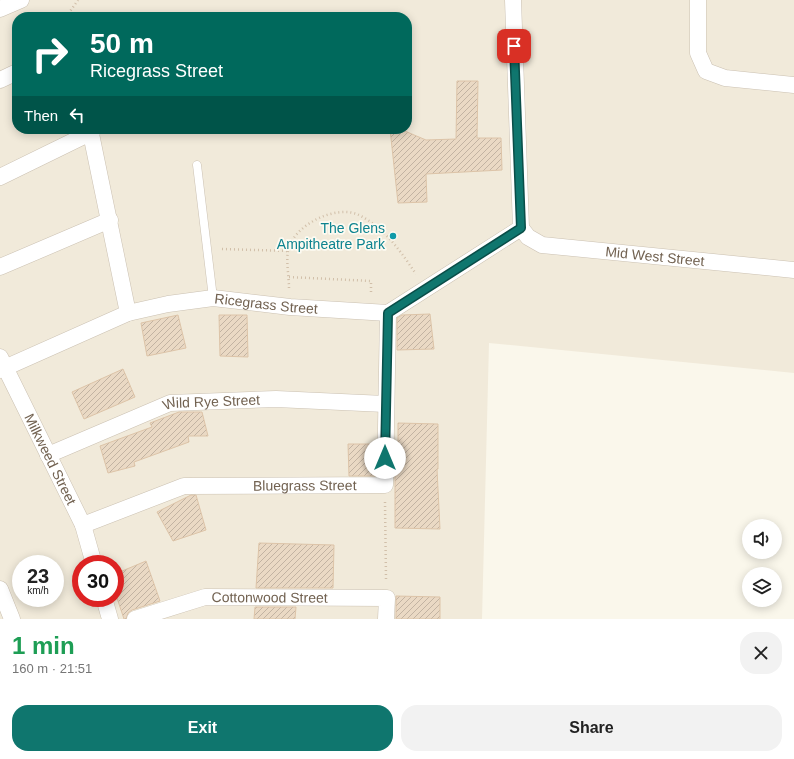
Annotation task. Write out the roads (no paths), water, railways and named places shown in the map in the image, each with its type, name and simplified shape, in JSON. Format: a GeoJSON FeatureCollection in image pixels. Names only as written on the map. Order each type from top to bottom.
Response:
{"type":"FeatureCollection","features":[{"type":"Feature","properties":{"kind":"street"},"geometry":{"type":"LineString","coordinates":[[0,9],[21,0]]}},
{"type":"Feature","properties":{"kind":"street"},"geometry":{"type":"LineString","coordinates":[[385,404],[388,313],[521,228],[513,0]]}},
{"type":"Feature","properties":{"kind":"street"},"geometry":{"type":"LineString","coordinates":[[698,0],[698,53],[706,71],[725,78],[794,85]]}},
{"type":"Feature","properties":{"kind":"street"},"geometry":{"type":"LineString","coordinates":[[0,80],[12,74]]}},
{"type":"Feature","properties":{"kind":"street"},"geometry":{"type":"LineString","coordinates":[[0,177],[83,134]]}},
{"type":"Feature","properties":{"kind":"street"},"geometry":{"type":"LineString","coordinates":[[92,134],[128,313]]}},
{"type":"Feature","properties":{"kind":"street"},"geometry":{"type":"LineString","coordinates":[[0,267],[110,220]]}},
{"type":"Feature","properties":{"kind":"street","name":"Mid West Street"},"geometry":{"type":"LineString","coordinates":[[521,228],[528,237],[542,245],[794,270]]}},
{"type":"Feature","properties":{"kind":"street","name":"Ricegrass Street"},"geometry":{"type":"LineString","coordinates":[[2,365],[128,313],[168,304],[213,298],[290,307],[388,313]]}},
{"type":"Feature","properties":{"kind":"street","name":"Milkweed Street"},"geometry":{"type":"LineString","coordinates":[[2,365],[82,525],[91,555]]}},
{"type":"Feature","properties":{"kind":"street","name":"Wild Rye Street"},"geometry":{"type":"LineString","coordinates":[[48,455],[170,403],[276,398],[385,404]]}},
{"type":"Feature","properties":{"kind":"street","name":"Bluegrass Street"},"geometry":{"type":"LineString","coordinates":[[82,525],[184,486],[385,485],[385,404]]}},
{"type":"Feature","properties":{"kind":"street"},"geometry":{"type":"LineString","coordinates":[[0,589],[12,619]]}},
{"type":"Feature","properties":{"kind":"street","name":"Cottonwood Street"},"geometry":{"type":"LineString","coordinates":[[135,619],[205,597],[386,598],[386,619]]}},
{"type":"Feature","properties":{"kind":"street"},"geometry":{"type":"LineString","coordinates":[[107,607],[110,619]]}},
{"type":"Feature","properties":{"kind":"lane"},"geometry":{"type":"LineString","coordinates":[[197,165],[213,298]]}},
{"type":"Feature","properties":{"kind":"place","name":"The Glens Ampitheatre Park"},"geometry":{"type":"Point","coordinates":[393,236]}}]}
